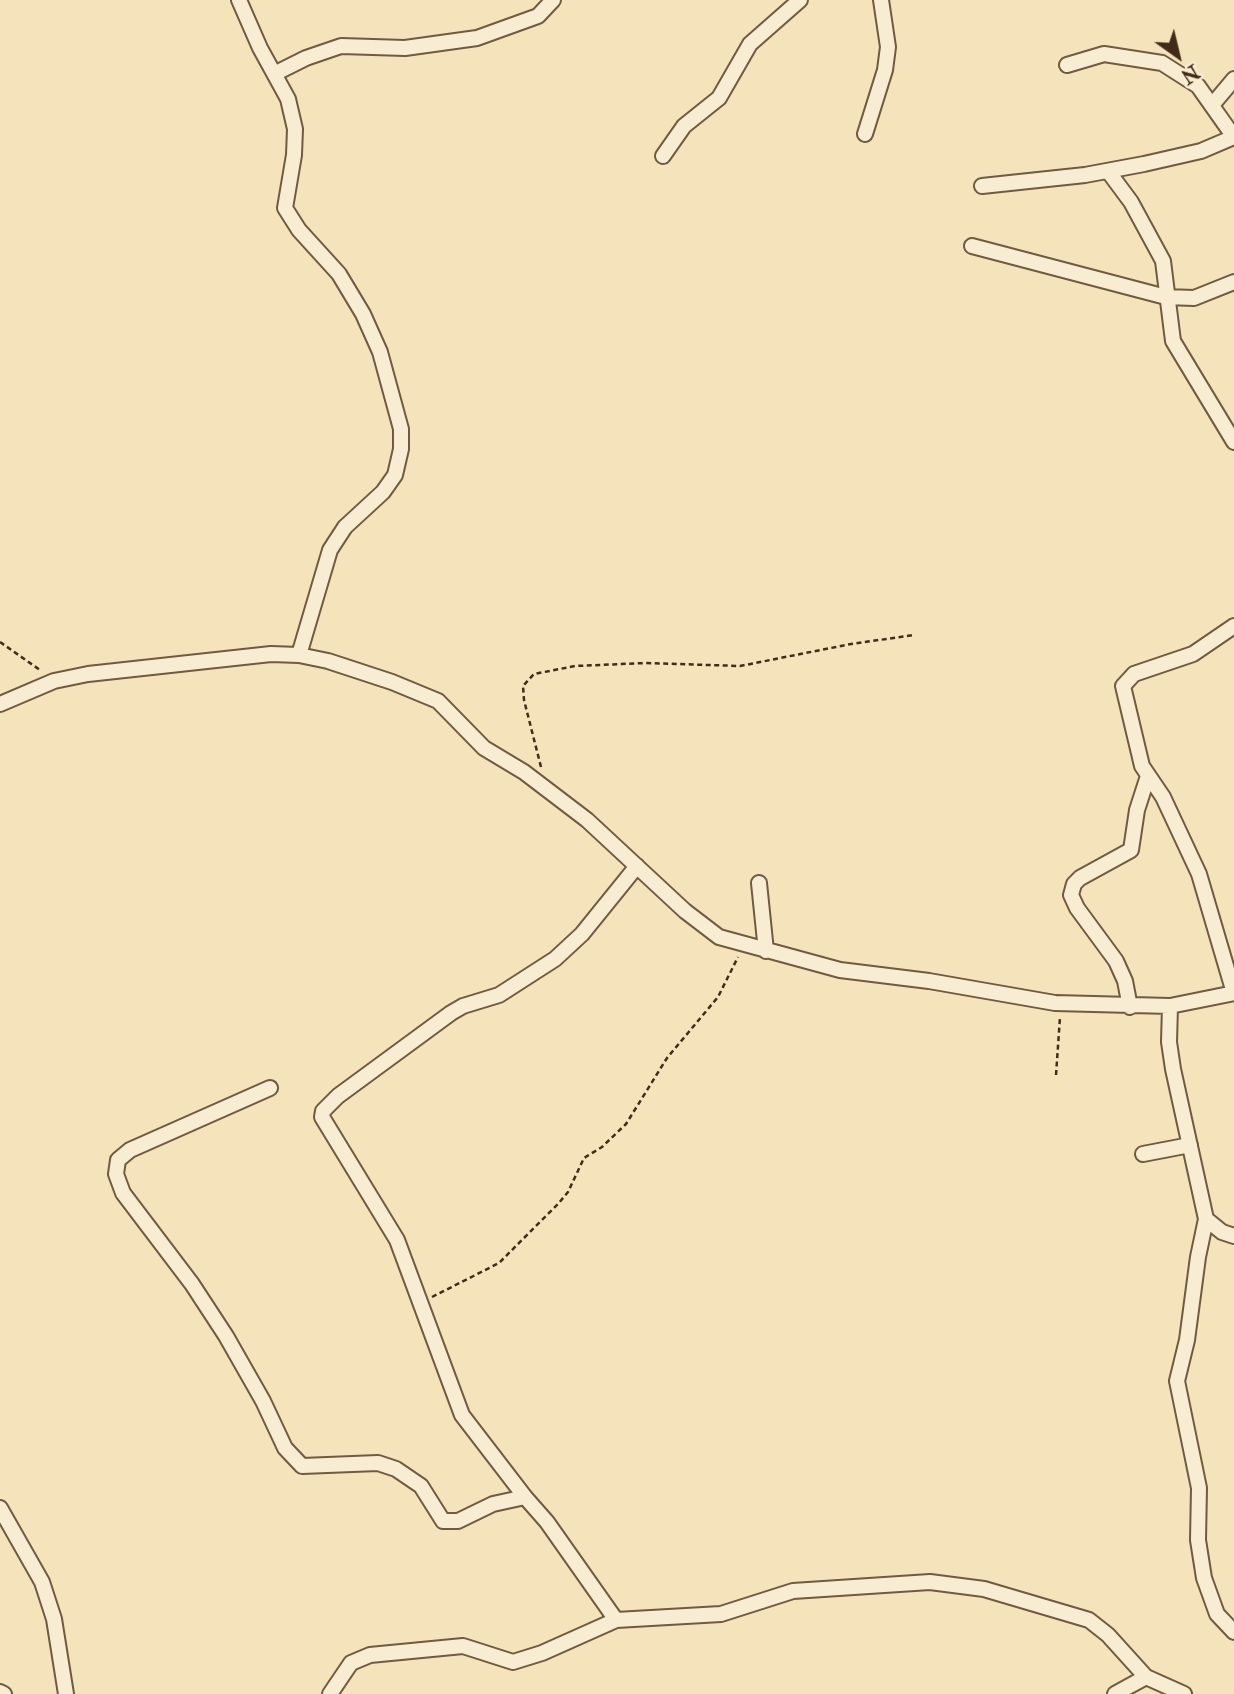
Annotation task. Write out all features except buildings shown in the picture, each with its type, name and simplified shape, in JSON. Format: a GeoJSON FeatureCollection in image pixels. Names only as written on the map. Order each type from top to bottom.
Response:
{"type":"FeatureCollection","features":[{"type":"Feature","properties":{"kind":"street"},"geometry":{"type":"LineString","coordinates":[[239,0],[260,48],[288,99],[295,129],[294,155],[285,208],[299,230],[339,274],[363,314],[380,352],[401,429],[401,449],[395,475],[383,492],[352,518],[330,550],[299,655]]}},
{"type":"Feature","properties":{"kind":"street"},"geometry":{"type":"LineString","coordinates":[[276,73],[306,58],[341,46],[405,48],[477,38],[538,16],[553,0]]}},
{"type":"Feature","properties":{"kind":"street"},"geometry":{"type":"LineString","coordinates":[[663,156],[684,126],[719,98],[750,44],[800,0]]}},
{"type":"Feature","properties":{"kind":"street"},"geometry":{"type":"LineString","coordinates":[[865,134],[869,114],[881,87],[887,59],[881,0]]}},
{"type":"Feature","properties":{"kind":"street"},"geometry":{"type":"LineString","coordinates":[[982,186],[1108,171],[1185,156],[1234,137],[1213,104],[1184,75],[1162,64],[1104,54],[1067,65]]}},
{"type":"Feature","properties":{"kind":"street"},"geometry":{"type":"LineString","coordinates":[[1213,104],[1234,79]]}},
{"type":"Feature","properties":{"kind":"street"},"geometry":{"type":"LineString","coordinates":[[1108,171],[1138,212],[1163,261],[1172,341],[1234,442]]}},
{"type":"Feature","properties":{"kind":"street"},"geometry":{"type":"LineString","coordinates":[[972,246],[1134,291],[1166,297],[1195,298],[1234,282]]}},
{"type":"Feature","properties":{"kind":"street"},"geometry":{"type":"LineString","coordinates":[[0,704],[54,681],[239,656],[299,655],[354,669],[438,701],[484,748],[587,820],[704,928],[719,937],[840,970],[1061,1003],[1130,1007],[1170,1006],[1234,993],[1199,874],[1163,797],[1148,776],[1130,723],[1123,686],[1127,679],[1143,670],[1200,651],[1234,626]]}},
{"type":"Feature","properties":{"kind":"street"},"geometry":{"type":"LineString","coordinates":[[1130,1007],[1125,981],[1116,961],[1077,908],[1071,895],[1074,884],[1080,878],[1131,850],[1135,842],[1137,810],[1148,776]]}},
{"type":"Feature","properties":{"kind":"street"},"geometry":{"type":"LineString","coordinates":[[615,1619],[547,1522],[462,1415],[389,1223],[322,1117],[323,1111],[338,1096],[451,1013],[463,1006],[499,995],[555,959],[582,934],[638,866]]}},
{"type":"Feature","properties":{"kind":"street"},"geometry":{"type":"LineString","coordinates":[[759,883],[766,951]]}},
{"type":"Feature","properties":{"kind":"street"},"geometry":{"type":"LineString","coordinates":[[1170,1006],[1169,1042],[1173,1069],[1206,1219],[1192,1290],[1188,1340],[1177,1381],[1199,1488],[1198,1540],[1204,1578],[1217,1614],[1234,1632]]}},
{"type":"Feature","properties":{"kind":"street"},"geometry":{"type":"LineString","coordinates":[[270,1088],[130,1150],[115,1166],[124,1194],[192,1284],[226,1336],[263,1401],[275,1431],[296,1463],[302,1466],[378,1463],[396,1469],[421,1486],[439,1517],[450,1522],[493,1504],[525,1497]]}},
{"type":"Feature","properties":{"kind":"street"},"geometry":{"type":"LineString","coordinates":[[1143,1154],[1190,1145]]}},
{"type":"Feature","properties":{"kind":"street"},"geometry":{"type":"LineString","coordinates":[[1206,1219],[1222,1233],[1234,1236]]}},
{"type":"Feature","properties":{"kind":"street"},"geometry":{"type":"LineString","coordinates":[[0,1508],[42,1582],[54,1619],[66,1694]]}},
{"type":"Feature","properties":{"kind":"street"},"geometry":{"type":"LineString","coordinates":[[330,1694],[351,1663],[370,1655],[463,1646],[513,1662],[542,1653],[615,1619],[721,1614],[793,1591],[930,1582],[984,1589],[1089,1620],[1108,1635],[1146,1677],[1184,1694]]}},
{"type":"Feature","properties":{"kind":"street"},"geometry":{"type":"LineString","coordinates":[[1115,1694],[1146,1677]]}},
{"type":"Feature","properties":{"kind":"path"},"geometry":{"type":"LineString","coordinates":[[544,788],[524,700],[523,686],[534,674],[575,666],[646,663],[740,666],[851,644],[914,635]]}},
{"type":"Feature","properties":{"kind":"path"},"geometry":{"type":"LineString","coordinates":[[0,642],[54,681]]}},
{"type":"Feature","properties":{"kind":"path"},"geometry":{"type":"LineString","coordinates":[[420,1304],[499,1263],[568,1192],[584,1158],[602,1147],[626,1124],[667,1058],[718,997],[737,962],[741,944]]}},
{"type":"Feature","properties":{"kind":"path"},"geometry":{"type":"LineString","coordinates":[[1056,1075],[1061,1003]]}}]}
